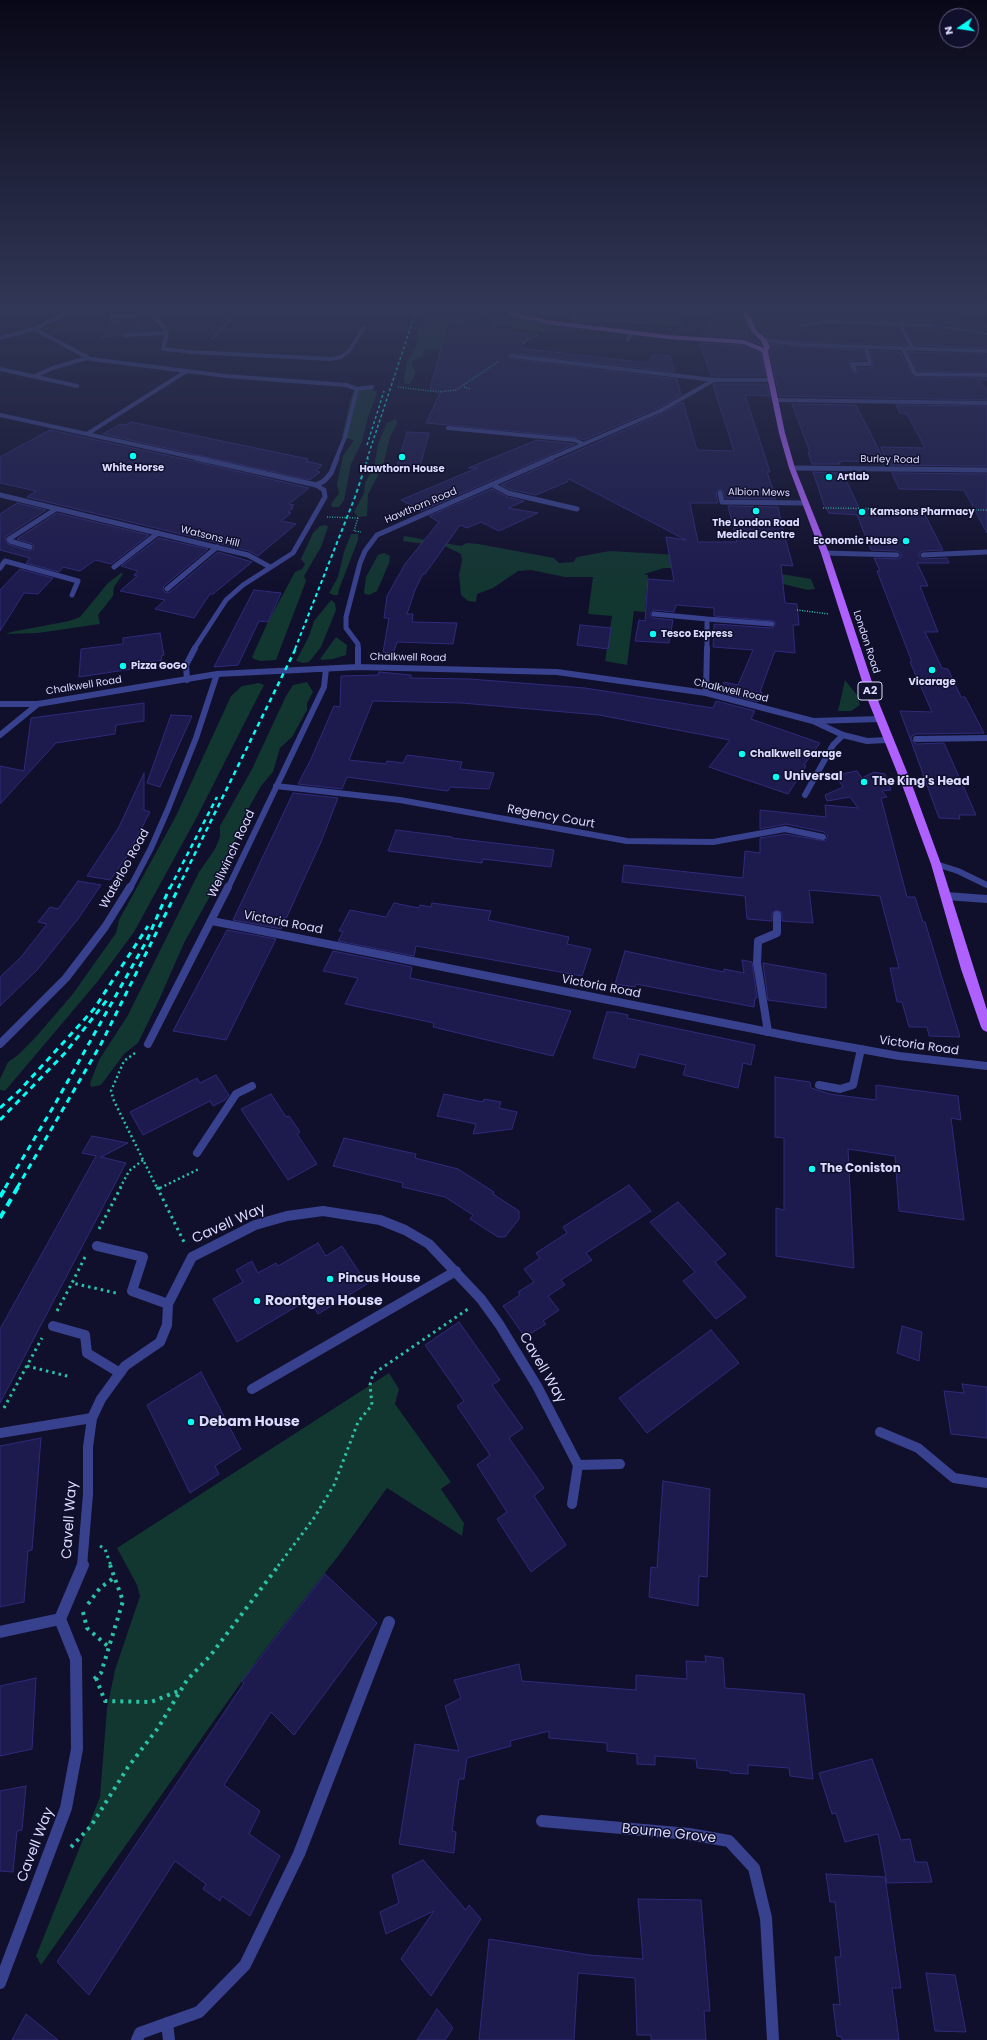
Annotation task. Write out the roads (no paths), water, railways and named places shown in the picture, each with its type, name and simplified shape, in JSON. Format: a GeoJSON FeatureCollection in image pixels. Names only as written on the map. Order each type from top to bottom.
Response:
{"type":"FeatureCollection","features":[{"type":"Feature","properties":{"kind":"main road","name":"London Road"},"geometry":{"type":"LineString","coordinates":[[775,403],[792,468],[826,553],[887,740],[906,782],[936,864],[967,969],[987,1027]]}},
{"type":"Feature","properties":{"kind":"street"},"geometry":{"type":"LineString","coordinates":[[87,434],[136,403]]}},
{"type":"Feature","properties":{"kind":"street"},"geometry":{"type":"LineString","coordinates":[[316,484],[324,481],[331,473],[345,437],[353,403]]}},
{"type":"Feature","properties":{"kind":"street","name":"Hawthorn Road"},"geometry":{"type":"LineString","coordinates":[[358,666],[358,644],[346,628],[346,617],[360,563],[372,541],[377,536],[391,528],[493,485],[660,411],[674,403]]}},
{"type":"Feature","properties":{"kind":"street"},"geometry":{"type":"LineString","coordinates":[[0,415],[316,484],[324,490],[325,497],[305,536],[293,553],[270,567],[226,600],[200,638],[186,665],[187,680]]}},
{"type":"Feature","properties":{"kind":"street"},"geometry":{"type":"LineString","coordinates":[[448,428],[574,440],[584,444]]}},
{"type":"Feature","properties":{"kind":"street","name":"Burley Road"},"geometry":{"type":"LineString","coordinates":[[792,468],[987,470]]}},
{"type":"Feature","properties":{"kind":"street"},"geometry":{"type":"LineString","coordinates":[[493,485],[508,493],[577,509]]}},
{"type":"Feature","properties":{"kind":"street","name":"Albion Mews"},"geometry":{"type":"LineString","coordinates":[[720,493],[722,502],[805,502]]}},
{"type":"Feature","properties":{"kind":"street","name":"Watsons Hill"},"geometry":{"type":"LineString","coordinates":[[0,495],[248,555],[270,567]]}},
{"type":"Feature","properties":{"kind":"street"},"geometry":{"type":"LineString","coordinates":[[30,547],[10,541],[9,539],[56,508]]}},
{"type":"Feature","properties":{"kind":"street"},"geometry":{"type":"LineString","coordinates":[[114,567],[158,533]]}},
{"type":"Feature","properties":{"kind":"street"},"geometry":{"type":"LineString","coordinates":[[167,588],[217,547]]}},
{"type":"Feature","properties":{"kind":"street"},"geometry":{"type":"LineString","coordinates":[[923,554],[987,552]]}},
{"type":"Feature","properties":{"kind":"street"},"geometry":{"type":"LineString","coordinates":[[826,553],[897,554]]}},
{"type":"Feature","properties":{"kind":"street"},"geometry":{"type":"LineString","coordinates":[[0,568],[6,561],[78,581],[72,596]]}},
{"type":"Feature","properties":{"kind":"street"},"geometry":{"type":"LineString","coordinates":[[654,614],[772,624]]}},
{"type":"Feature","properties":{"kind":"street"},"geometry":{"type":"LineString","coordinates":[[706,693],[707,619]]}},
{"type":"Feature","properties":{"kind":"street","name":"Chalkwell Road"},"geometry":{"type":"LineString","coordinates":[[0,704],[38,704],[217,674],[358,666],[557,672],[706,693],[813,721],[843,735],[867,741],[887,740]]}},
{"type":"Feature","properties":{"kind":"street","name":"Wellwinch Road"},"geometry":{"type":"LineString","coordinates":[[148,1044],[212,921],[324,687],[326,669]]}},
{"type":"Feature","properties":{"kind":"street","name":"Waterloo Road"},"geometry":{"type":"LineString","coordinates":[[0,1044],[66,978],[105,927],[126,896],[151,848],[168,809],[196,738],[217,674]]}},
{"type":"Feature","properties":{"kind":"street"},"geometry":{"type":"LineString","coordinates":[[0,735],[38,704]]}},
{"type":"Feature","properties":{"kind":"street","name":"Chalkwell Road"},"geometry":{"type":"LineString","coordinates":[[813,721],[880,719]]}},
{"type":"Feature","properties":{"kind":"street"},"geometry":{"type":"LineString","coordinates":[[805,795],[833,745],[843,735]]}},
{"type":"Feature","properties":{"kind":"street"},"geometry":{"type":"LineString","coordinates":[[916,739],[987,738]]}},
{"type":"Feature","properties":{"kind":"street","name":"Regency Court"},"geometry":{"type":"LineString","coordinates":[[276,786],[400,800],[627,841],[713,842],[785,829],[823,837]]}},
{"type":"Feature","properties":{"kind":"street"},"geometry":{"type":"LineString","coordinates":[[936,864],[958,871],[987,885]]}},
{"type":"Feature","properties":{"kind":"street"},"geometry":{"type":"LineString","coordinates":[[946,896],[987,899]]}},
{"type":"Feature","properties":{"kind":"street"},"geometry":{"type":"LineString","coordinates":[[768,1032],[757,963],[758,941],[777,933],[777,915]]}},
{"type":"Feature","properties":{"kind":"street","name":"Victoria Road"},"geometry":{"type":"LineString","coordinates":[[212,921],[768,1032],[899,1056],[987,1066]]}},
{"type":"Feature","properties":{"kind":"street"},"geometry":{"type":"LineString","coordinates":[[818,1085],[840,1089],[853,1085],[861,1049]]}},
{"type":"Feature","properties":{"kind":"street"},"geometry":{"type":"LineString","coordinates":[[197,1153],[236,1094],[252,1086]]}},
{"type":"Feature","properties":{"kind":"street","name":"Cavell Way"},"geometry":{"type":"LineString","coordinates":[[0,1983],[66,1808],[77,1749],[76,1659],[60,1619],[83,1564],[88,1494],[88,1448],[92,1418],[101,1399],[125,1366],[160,1342],[168,1324],[168,1304],[192,1257],[255,1226],[287,1216],[323,1210],[380,1220],[405,1230],[429,1244],[481,1299],[499,1324],[537,1386],[578,1465]]}},
{"type":"Feature","properties":{"kind":"street"},"geometry":{"type":"LineString","coordinates":[[97,1246],[143,1257],[132,1291],[168,1304]]}},
{"type":"Feature","properties":{"kind":"street"},"geometry":{"type":"LineString","coordinates":[[252,1389],[456,1271]]}},
{"type":"Feature","properties":{"kind":"street"},"geometry":{"type":"LineString","coordinates":[[49,1330],[85,1335],[87,1353],[120,1373]]}},
{"type":"Feature","properties":{"kind":"street"},"geometry":{"type":"LineString","coordinates":[[0,1433],[92,1418]]}},
{"type":"Feature","properties":{"kind":"street"},"geometry":{"type":"LineString","coordinates":[[880,1432],[918,1448],[954,1478],[987,1483]]}},
{"type":"Feature","properties":{"kind":"street"},"geometry":{"type":"LineString","coordinates":[[572,1504],[578,1465],[620,1464]]}},
{"type":"Feature","properties":{"kind":"street"},"geometry":{"type":"LineString","coordinates":[[0,1632],[60,1619]]}},
{"type":"Feature","properties":{"kind":"street"},"geometry":{"type":"LineString","coordinates":[[137,2040],[140,2033],[198,2012],[245,1965],[299,1854],[389,1622]]}},
{"type":"Feature","properties":{"kind":"street","name":"Bourne Grove"},"geometry":{"type":"LineString","coordinates":[[542,1821],[689,1834],[729,1841],[754,1868],[766,1918],[773,2040]]}},
{"type":"Feature","properties":{"kind":"street"},"geometry":{"type":"LineString","coordinates":[[167,2023],[169,2040]]}},
{"type":"Feature","properties":{"kind":"railway"},"geometry":{"type":"LineString","coordinates":[[367,445],[380,403]]}},
{"type":"Feature","properties":{"kind":"railway"},"geometry":{"type":"LineString","coordinates":[[367,459],[385,403]]}},
{"type":"Feature","properties":{"kind":"railway"},"geometry":{"type":"LineString","coordinates":[[295,649],[355,497],[368,458]]}},
{"type":"Feature","properties":{"kind":"railway"},"geometry":{"type":"LineString","coordinates":[[178,888],[296,648]]}},
{"type":"Feature","properties":{"kind":"railway"},"geometry":{"type":"LineString","coordinates":[[170,888],[217,797]]}},
{"type":"Feature","properties":{"kind":"railway"},"geometry":{"type":"LineString","coordinates":[[5,1188],[55,1104],[147,940],[170,887]]}},
{"type":"Feature","properties":{"kind":"railway"},"geometry":{"type":"LineString","coordinates":[[17,1188],[101,1044],[179,887]]}},
{"type":"Feature","properties":{"kind":"railway"},"geometry":{"type":"LineString","coordinates":[[0,1108],[20,1090],[94,1009],[148,926]]}},
{"type":"Feature","properties":{"kind":"railway"},"geometry":{"type":"LineString","coordinates":[[0,1120],[65,1053],[107,1000]]}},
{"type":"Feature","properties":{"kind":"railway"},"geometry":{"type":"LineString","coordinates":[[0,1197],[6,1187]]}},
{"type":"Feature","properties":{"kind":"railway"},"geometry":{"type":"LineString","coordinates":[[0,1218],[18,1187]]}},
{"type":"Feature","properties":{"kind":"place","name":"White Horse"},"geometry":{"type":"Point","coordinates":[133,456]}},
{"type":"Feature","properties":{"kind":"place","name":"Hawthorn House"},"geometry":{"type":"Point","coordinates":[402,457]}},
{"type":"Feature","properties":{"kind":"place","name":"Artlab"},"geometry":{"type":"Point","coordinates":[829,477]}},
{"type":"Feature","properties":{"kind":"place","name":"The London Road Medical Centre"},"geometry":{"type":"Point","coordinates":[756,511]}},
{"type":"Feature","properties":{"kind":"place","name":"Kamsons Pharmacy"},"geometry":{"type":"Point","coordinates":[862,512]}},
{"type":"Feature","properties":{"kind":"place","name":"Economic House"},"geometry":{"type":"Point","coordinates":[906,541]}},
{"type":"Feature","properties":{"kind":"place","name":"Tesco Express"},"geometry":{"type":"Point","coordinates":[653,634]}},
{"type":"Feature","properties":{"kind":"place","name":"Pizza GoGo"},"geometry":{"type":"Point","coordinates":[123,666]}},
{"type":"Feature","properties":{"kind":"place","name":"Vicarage"},"geometry":{"type":"Point","coordinates":[932,670]}},
{"type":"Feature","properties":{"kind":"place","name":"Chalkwell Garage"},"geometry":{"type":"Point","coordinates":[742,754]}},
{"type":"Feature","properties":{"kind":"place","name":"Universal"},"geometry":{"type":"Point","coordinates":[776,777]}},
{"type":"Feature","properties":{"kind":"place","name":"The King's Head"},"geometry":{"type":"Point","coordinates":[864,782]}},
{"type":"Feature","properties":{"kind":"place","name":"The Coniston"},"geometry":{"type":"Point","coordinates":[812,1169]}},
{"type":"Feature","properties":{"kind":"place","name":"Pincus House"},"geometry":{"type":"Point","coordinates":[330,1279]}},
{"type":"Feature","properties":{"kind":"place","name":"Roontgen House"},"geometry":{"type":"Point","coordinates":[257,1301]}},
{"type":"Feature","properties":{"kind":"place","name":"Debam House"},"geometry":{"type":"Point","coordinates":[191,1422]}}]}
